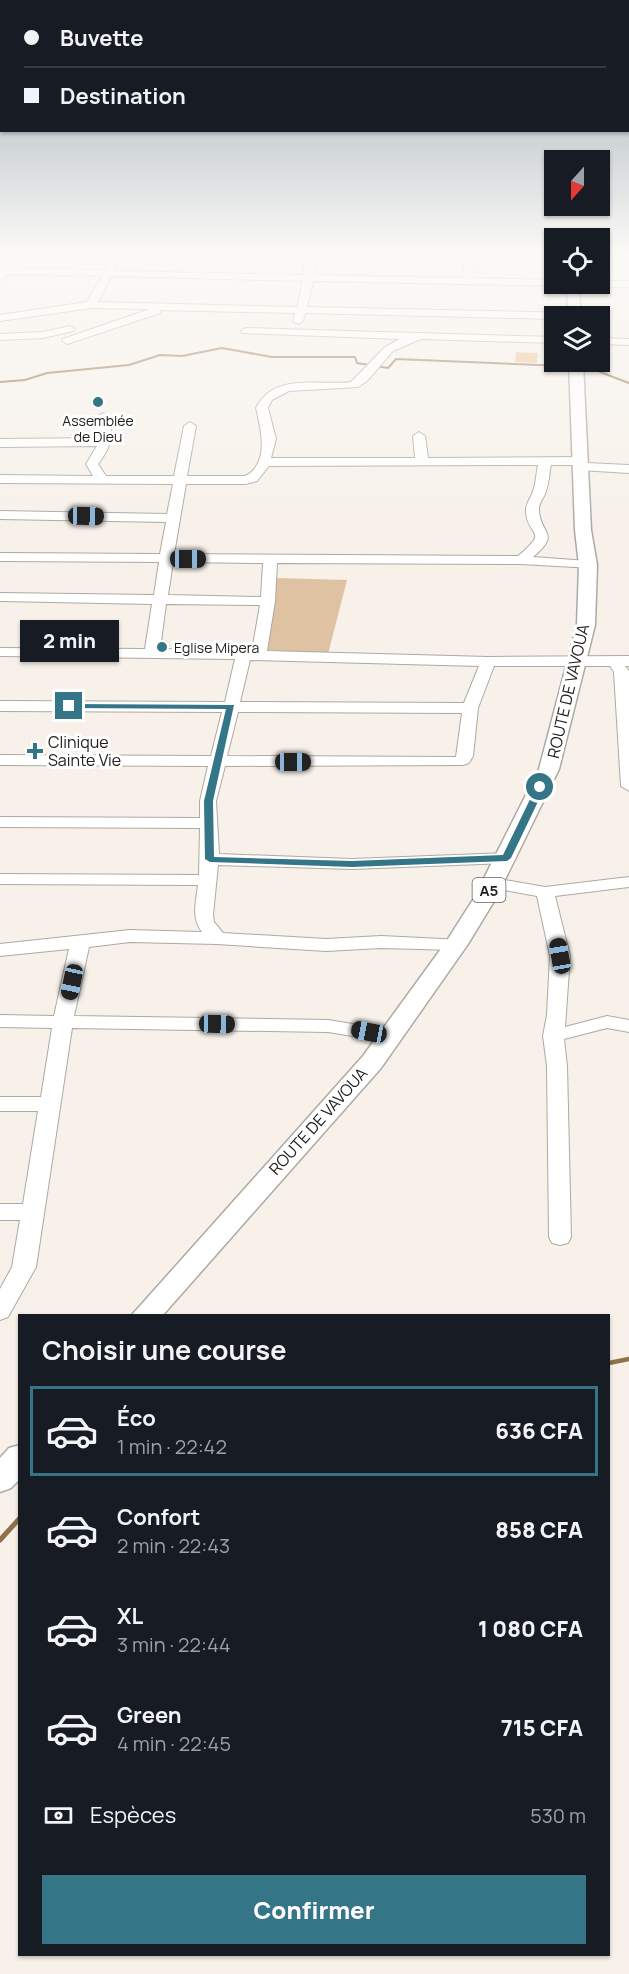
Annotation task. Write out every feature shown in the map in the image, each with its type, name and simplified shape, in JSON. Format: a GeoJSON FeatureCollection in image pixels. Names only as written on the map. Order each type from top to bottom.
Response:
{"type":"FeatureCollection","features":[{"type":"Feature","properties":{"kind":"main road","name":"ROUTE DE VAVOUA"},"geometry":{"type":"LineString","coordinates":[[147,1314],[372,1062],[456,944],[493,883],[549,769],[586,625],[588,565],[583,530],[576,372]]}},
{"type":"Feature","properties":{"kind":"main road"},"geometry":{"type":"LineString","coordinates":[[0,1479],[18,1459]]}},
{"type":"Feature","properties":{"kind":"street"},"geometry":{"type":"LineString","coordinates":[[0,479],[179,481],[253,478],[264,462],[270,439],[262,408],[267,398],[282,388],[290,386],[333,387],[356,384],[399,343]]}},
{"type":"Feature","properties":{"kind":"street"},"geometry":{"type":"LineString","coordinates":[[102,480],[92,465],[104,448],[107,431],[103,417]]}},
{"type":"Feature","properties":{"kind":"street"},"geometry":{"type":"LineString","coordinates":[[152,653],[168,559],[172,518],[190,426]]}},
{"type":"Feature","properties":{"kind":"street"},"geometry":{"type":"LineString","coordinates":[[419,436],[422,462]]}},
{"type":"Feature","properties":{"kind":"street"},"geometry":{"type":"LineString","coordinates":[[0,443],[105,442]]}},
{"type":"Feature","properties":{"kind":"street"},"geometry":{"type":"LineString","coordinates":[[264,462],[545,462],[580,463],[629,469]]}},
{"type":"Feature","properties":{"kind":"street"},"geometry":{"type":"LineString","coordinates":[[521,560],[539,545],[542,534],[532,512],[534,501],[540,493],[545,462]]}},
{"type":"Feature","properties":{"kind":"street"},"geometry":{"type":"LineString","coordinates":[[0,515],[172,518]]}},
{"type":"Feature","properties":{"kind":"street"},"geometry":{"type":"LineString","coordinates":[[0,557],[521,560],[588,565]]}},
{"type":"Feature","properties":{"kind":"street"},"geometry":{"type":"LineString","coordinates":[[217,938],[205,923],[210,859],[208,801],[231,707],[252,655],[268,601],[270,559]]}},
{"type":"Feature","properties":{"kind":"street"},"geometry":{"type":"LineString","coordinates":[[0,597],[268,601]]}},
{"type":"Feature","properties":{"kind":"street"},"geometry":{"type":"LineString","coordinates":[[0,652],[252,655],[488,662],[621,661],[626,704],[629,786]]}},
{"type":"Feature","properties":{"kind":"street"},"geometry":{"type":"LineString","coordinates":[[0,760],[457,762],[463,760],[465,756],[470,708],[488,662]]}},
{"type":"Feature","properties":{"kind":"street"},"geometry":{"type":"LineString","coordinates":[[0,706],[470,708]]}},
{"type":"Feature","properties":{"kind":"street"},"geometry":{"type":"LineString","coordinates":[[0,822],[208,823]]}},
{"type":"Feature","properties":{"kind":"street"},"geometry":{"type":"LineString","coordinates":[[210,859],[352,864],[507,858]]}},
{"type":"Feature","properties":{"kind":"street"},"geometry":{"type":"LineString","coordinates":[[0,879],[207,880]]}},
{"type":"Feature","properties":{"kind":"street"},"geometry":{"type":"LineString","coordinates":[[493,883],[545,892],[629,882]]}},
{"type":"Feature","properties":{"kind":"street"},"geometry":{"type":"LineString","coordinates":[[545,892],[560,956],[557,1015],[553,1036],[557,1066],[560,1237]]}},
{"type":"Feature","properties":{"kind":"street"},"geometry":{"type":"LineString","coordinates":[[0,950],[130,936],[217,938],[326,945],[381,942],[456,944]]}},
{"type":"Feature","properties":{"kind":"street"},"geometry":{"type":"LineString","coordinates":[[0,1311],[24,1267],[63,1022],[80,943]]}},
{"type":"Feature","properties":{"kind":"street"},"geometry":{"type":"LineString","coordinates":[[553,1036],[629,1016]]}},
{"type":"Feature","properties":{"kind":"street"},"geometry":{"type":"LineString","coordinates":[[0,1021],[328,1026],[390,1036]]}},
{"type":"Feature","properties":{"kind":"street"},"geometry":{"type":"LineString","coordinates":[[607,1022],[629,1026]]}},
{"type":"Feature","properties":{"kind":"street"},"geometry":{"type":"LineString","coordinates":[[0,1104],[50,1104]]}},
{"type":"Feature","properties":{"kind":"street"},"geometry":{"type":"LineString","coordinates":[[0,1212],[33,1212]]}},
{"type":"Feature","properties":{"kind":"shaded area"},"geometry":{"type":"Polygon","coordinates":[[[277,578],[347,580],[328,654],[268,650],[277,578]]]}},
{"type":"Feature","properties":{"kind":"building"},"geometry":{"type":"Polygon","coordinates":[[[516,352],[538,353],[537,363],[515,362],[516,352]]]}},
{"type":"Feature","properties":{"kind":"waterway"},"geometry":{"type":"LineString","coordinates":[[0,382],[25,380],[47,373],[129,365],[160,355],[182,356],[222,348],[272,357],[355,357],[357,363],[388,368],[396,359],[544,365]]}},
{"type":"Feature","properties":{"kind":"waterway"},"geometry":{"type":"LineString","coordinates":[[600,372],[629,383]]}},
{"type":"Feature","properties":{"kind":"waterway"},"geometry":{"type":"LineString","coordinates":[[610,1363],[629,1359]]}},
{"type":"Feature","properties":{"kind":"waterway"},"geometry":{"type":"LineString","coordinates":[[0,1540],[18,1520]]}},
{"type":"Feature","properties":{"kind":"place","name":"Assemblée de Dieu"},"geometry":{"type":"Point","coordinates":[98,402]}},
{"type":"Feature","properties":{"kind":"place","name":"Eglise Mipera"},"geometry":{"type":"Point","coordinates":[162,647]}},
{"type":"Feature","properties":{"kind":"place","name":"Clinique Sainte Vie"},"geometry":{"type":"Point","coordinates":[35,751]}},
{"type":"Feature","properties":{"kind":"route"},"geometry":{"type":"LineString","coordinates":[[69,706],[231,707],[208,801],[210,859],[352,864],[507,858],[540,787]]}}]}
